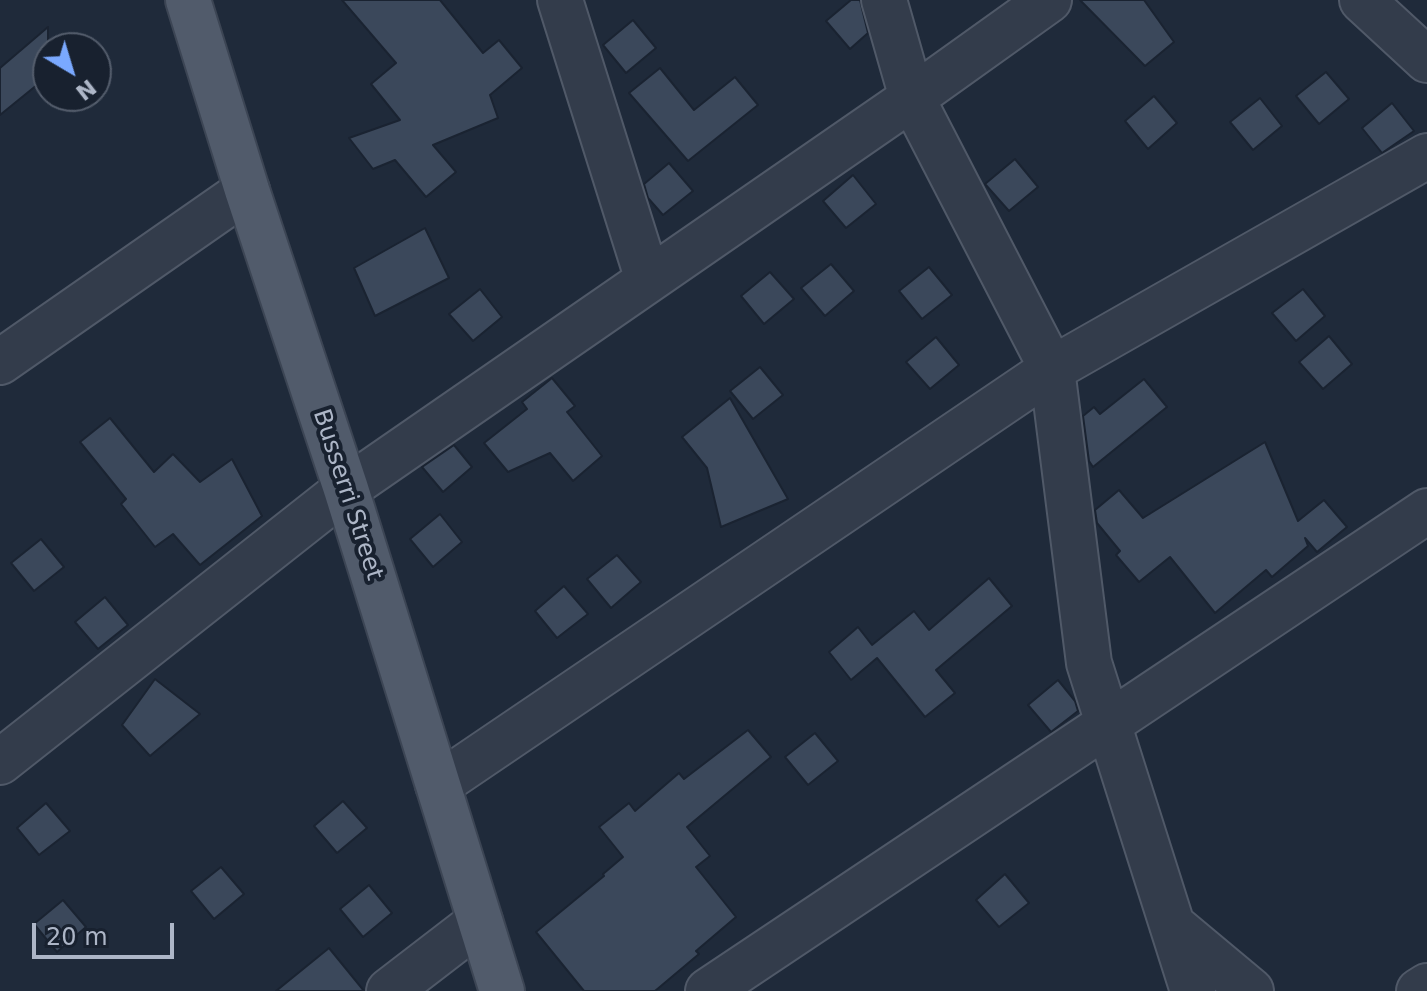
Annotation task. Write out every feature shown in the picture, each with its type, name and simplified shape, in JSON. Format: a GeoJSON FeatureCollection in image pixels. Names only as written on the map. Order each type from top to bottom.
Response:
{"type":"FeatureCollection","features":[{"type":"Feature","properties":{"kind":"main road","name":"Busserri Street"},"geometry":{"type":"LineString","coordinates":[[188,0],[346,489],[502,991]]}},
{"type":"Feature","properties":{"kind":"street"},"geometry":{"type":"LineString","coordinates":[[560,0],[648,280]]}},
{"type":"Feature","properties":{"kind":"street"},"geometry":{"type":"LineString","coordinates":[[884,0],[912,98],[1052,369],[1089,663],[1193,991]]}},
{"type":"Feature","properties":{"kind":"street"},"geometry":{"type":"LineString","coordinates":[[0,762],[346,489],[1049,0]]}},
{"type":"Feature","properties":{"kind":"street"},"geometry":{"type":"LineString","coordinates":[[1362,0],[1427,60]]}},
{"type":"Feature","properties":{"kind":"street"},"geometry":{"type":"LineString","coordinates":[[438,785],[1052,369],[1427,156]]}},
{"type":"Feature","properties":{"kind":"street"},"geometry":{"type":"LineString","coordinates":[[0,362],[247,190]]}},
{"type":"Feature","properties":{"kind":"street"},"geometry":{"type":"LineString","coordinates":[[708,991],[1427,511]]}},
{"type":"Feature","properties":{"kind":"street"},"geometry":{"type":"LineString","coordinates":[[389,991],[480,921]]}},
{"type":"Feature","properties":{"kind":"street"},"geometry":{"type":"LineString","coordinates":[[1172,925],[1251,991]]}},
{"type":"Feature","properties":{"kind":"street"},"geometry":{"type":"LineString","coordinates":[[1419,991],[1427,986]]}},
{"type":"Feature","properties":{"kind":"building"},"geometry":{"type":"Polygon","coordinates":[[[342,0],[440,0],[483,53],[499,40],[522,68],[490,95],[498,118],[433,145],[456,172],[426,197],[395,160],[373,169],[349,138],[400,120],[371,84],[396,63],[342,0]]]}},
{"type":"Feature","properties":{"kind":"building"},"geometry":{"type":"Polygon","coordinates":[[[851,0],[860,0],[868,33],[850,49],[826,21],[851,0]]]}},
{"type":"Feature","properties":{"kind":"building"},"geometry":{"type":"Polygon","coordinates":[[[1080,0],[1144,0],[1174,42],[1145,66],[1080,0]]]}},
{"type":"Feature","properties":{"kind":"building"},"geometry":{"type":"Polygon","coordinates":[[[633,20],[656,48],[626,73],[603,45],[633,20]]]}},
{"type":"Feature","properties":{"kind":"building"},"geometry":{"type":"Polygon","coordinates":[[[32,41],[32,89],[0,115],[0,68],[32,41]]]}},
{"type":"Feature","properties":{"kind":"building"},"geometry":{"type":"Polygon","coordinates":[[[660,68],[694,110],[735,77],[758,105],[688,161],[629,93],[660,68]]]}},
{"type":"Feature","properties":{"kind":"building"},"geometry":{"type":"Polygon","coordinates":[[[1326,72],[1349,99],[1319,124],[1296,96],[1326,72]]]}},
{"type":"Feature","properties":{"kind":"building"},"geometry":{"type":"Polygon","coordinates":[[[1154,96],[1177,123],[1148,149],[1125,121],[1154,96]]]}},
{"type":"Feature","properties":{"kind":"building"},"geometry":{"type":"Polygon","coordinates":[[[1260,98],[1282,126],[1253,150],[1230,122],[1260,98]]]}},
{"type":"Feature","properties":{"kind":"building"},"geometry":{"type":"Polygon","coordinates":[[[1392,103],[1414,131],[1382,153],[1362,128],[1392,103]]]}},
{"type":"Feature","properties":{"kind":"building"},"geometry":{"type":"Polygon","coordinates":[[[1015,159],[1038,187],[1009,211],[985,184],[1015,159]]]}},
{"type":"Feature","properties":{"kind":"building"},"geometry":{"type":"Polygon","coordinates":[[[669,163],[693,191],[663,215],[648,198],[644,184],[669,163]]]}},
{"type":"Feature","properties":{"kind":"building"},"geometry":{"type":"Polygon","coordinates":[[[853,175],[876,204],[846,228],[823,201],[853,175]]]}},
{"type":"Feature","properties":{"kind":"building"},"geometry":{"type":"Polygon","coordinates":[[[425,228],[449,278],[375,316],[354,268],[425,228]]]}},
{"type":"Feature","properties":{"kind":"building"},"geometry":{"type":"Polygon","coordinates":[[[831,264],[854,291],[825,316],[801,288],[831,264]]]}},
{"type":"Feature","properties":{"kind":"building"},"geometry":{"type":"Polygon","coordinates":[[[929,267],[952,295],[922,319],[899,291],[929,267]]]}},
{"type":"Feature","properties":{"kind":"building"},"geometry":{"type":"Polygon","coordinates":[[[770,272],[794,299],[764,324],[741,296],[770,272]]]}},
{"type":"Feature","properties":{"kind":"building"},"geometry":{"type":"Polygon","coordinates":[[[480,289],[502,317],[473,341],[449,314],[480,289]]]}},
{"type":"Feature","properties":{"kind":"building"},"geometry":{"type":"Polygon","coordinates":[[[1303,289],[1325,316],[1296,341],[1272,313],[1303,289]]]}},
{"type":"Feature","properties":{"kind":"building"},"geometry":{"type":"Polygon","coordinates":[[[1329,336],[1352,364],[1323,389],[1299,362],[1329,336]]]}},
{"type":"Feature","properties":{"kind":"building"},"geometry":{"type":"Polygon","coordinates":[[[936,337],[959,365],[930,389],[906,362],[936,337]]]}},
{"type":"Feature","properties":{"kind":"building"},"geometry":{"type":"Polygon","coordinates":[[[760,367],[783,395],[753,419],[730,391],[760,367]]]}},
{"type":"Feature","properties":{"kind":"building"},"geometry":{"type":"Polygon","coordinates":[[[552,378],[575,406],[567,412],[602,456],[573,481],[550,453],[508,472],[484,443],[527,409],[522,402],[552,378]]]}},
{"type":"Feature","properties":{"kind":"building"},"geometry":{"type":"Polygon","coordinates":[[[1144,379],[1167,407],[1093,467],[1089,461],[1083,416],[1094,407],[1100,414],[1144,379]]]}},
{"type":"Feature","properties":{"kind":"building"},"geometry":{"type":"Polygon","coordinates":[[[730,398],[788,499],[721,527],[707,468],[682,437],[730,398]]]}},
{"type":"Feature","properties":{"kind":"building"},"geometry":{"type":"Polygon","coordinates":[[[110,418],[154,472],[173,454],[200,482],[232,459],[262,516],[200,565],[173,534],[155,547],[121,504],[126,499],[80,442],[110,418]]]}},
{"type":"Feature","properties":{"kind":"building"},"geometry":{"type":"Polygon","coordinates":[[[1265,442],[1298,521],[1324,500],[1347,527],[1317,552],[1305,538],[1308,546],[1272,577],[1266,570],[1215,613],[1170,557],[1139,582],[1116,555],[1120,551],[1097,523],[1095,510],[1119,490],[1143,518],[1265,442]]]}},
{"type":"Feature","properties":{"kind":"building"},"geometry":{"type":"Polygon","coordinates":[[[454,445],[472,467],[443,492],[422,467],[454,445]]]}},
{"type":"Feature","properties":{"kind":"building"},"geometry":{"type":"Polygon","coordinates":[[[440,514],[462,542],[433,567],[410,539],[440,514]]]}},
{"type":"Feature","properties":{"kind":"building"},"geometry":{"type":"Polygon","coordinates":[[[41,539],[64,567],[34,591],[11,563],[41,539]]]}},
{"type":"Feature","properties":{"kind":"building"},"geometry":{"type":"Polygon","coordinates":[[[617,555],[641,582],[611,608],[587,579],[617,555]]]}},
{"type":"Feature","properties":{"kind":"building"},"geometry":{"type":"Polygon","coordinates":[[[989,578],[1012,606],[936,670],[955,693],[925,717],[877,658],[851,680],[829,652],[858,627],[872,645],[914,611],[929,630],[989,578]]]}},
{"type":"Feature","properties":{"kind":"building"},"geometry":{"type":"Polygon","coordinates":[[[564,586],[588,614],[557,638],[535,611],[564,586]]]}},
{"type":"Feature","properties":{"kind":"building"},"geometry":{"type":"Polygon","coordinates":[[[105,597],[128,625],[98,649],[75,622],[105,597]]]}},
{"type":"Feature","properties":{"kind":"building"},"geometry":{"type":"Polygon","coordinates":[[[155,679],[200,714],[150,756],[122,725],[155,679]]]}},
{"type":"Feature","properties":{"kind":"building"},"geometry":{"type":"Polygon","coordinates":[[[1058,680],[1075,701],[1078,711],[1051,732],[1028,705],[1058,680]]]}},
{"type":"Feature","properties":{"kind":"building"},"geometry":{"type":"Polygon","coordinates":[[[748,730],[771,757],[687,827],[710,856],[696,867],[736,917],[655,991],[584,991],[536,932],[623,857],[599,827],[629,803],[635,811],[679,773],[684,779],[748,730]]]}},
{"type":"Feature","properties":{"kind":"building"},"geometry":{"type":"Polygon","coordinates":[[[815,733],[838,761],[808,785],[785,757],[815,733]]]}},
{"type":"Feature","properties":{"kind":"building"},"geometry":{"type":"Polygon","coordinates":[[[343,801],[367,828],[337,853],[314,826],[343,801]]]}},
{"type":"Feature","properties":{"kind":"building"},"geometry":{"type":"Polygon","coordinates":[[[46,803],[70,831],[39,855],[17,828],[46,803]]]}},
{"type":"Feature","properties":{"kind":"building"},"geometry":{"type":"Polygon","coordinates":[[[221,867],[244,894],[214,919],[191,891],[221,867]]]}},
{"type":"Feature","properties":{"kind":"building"},"geometry":{"type":"Polygon","coordinates":[[[1005,874],[1029,903],[999,927],[976,900],[1005,874]]]}},
{"type":"Feature","properties":{"kind":"building"},"geometry":{"type":"Polygon","coordinates":[[[369,885],[392,913],[363,937],[340,909],[369,885]]]}},
{"type":"Feature","properties":{"kind":"building"},"geometry":{"type":"Polygon","coordinates":[[[63,900],[86,927],[57,952],[34,924],[63,900]]]}},
{"type":"Feature","properties":{"kind":"building"},"geometry":{"type":"Polygon","coordinates":[[[329,948],[364,991],[276,991],[329,948]]]}}]}
